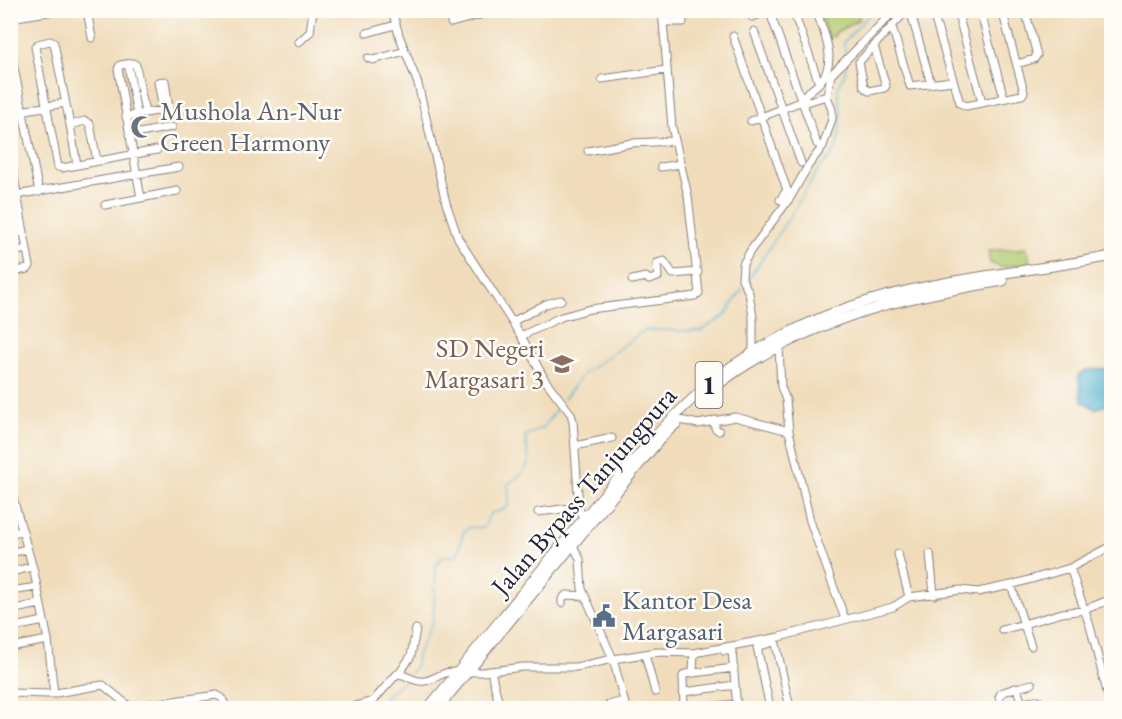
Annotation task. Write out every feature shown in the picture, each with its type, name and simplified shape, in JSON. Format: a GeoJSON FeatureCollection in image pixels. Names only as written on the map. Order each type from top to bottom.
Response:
{"type":"FeatureCollection","features":[{"type":"Feature","properties":{"kind":"highway","name":"Jalan Bypass Tanjungpura"},"geometry":{"type":"LineString","coordinates":[[428,708],[658,432],[710,383],[753,352],[800,328],[847,308],[892,294],[1112,256]]}},
{"type":"Feature","properties":{"kind":"highway","name":"Jalan Bypass Tanjungpura"},"geometry":{"type":"LineString","coordinates":[[438,708],[662,437],[721,383],[758,358],[849,315],[907,298],[1112,261]]}},
{"type":"Feature","properties":{"kind":"street"},"geometry":{"type":"LineString","coordinates":[[87,10],[92,38]]}},
{"type":"Feature","properties":{"kind":"street"},"geometry":{"type":"LineString","coordinates":[[299,42],[310,32],[313,10]]}},
{"type":"Feature","properties":{"kind":"street"},"geometry":{"type":"LineString","coordinates":[[392,10],[395,26],[418,84],[446,203],[458,238],[521,336],[545,380],[571,414],[579,507],[583,520]]}},
{"type":"Feature","properties":{"kind":"street"},"geometry":{"type":"LineString","coordinates":[[456,10],[454,22],[480,15]]}},
{"type":"Feature","properties":{"kind":"street"},"geometry":{"type":"LineString","coordinates":[[521,336],[561,317],[590,309],[697,296],[699,293],[688,196],[675,141],[666,69],[662,10]]}},
{"type":"Feature","properties":{"kind":"street"},"geometry":{"type":"LineString","coordinates":[[793,10],[819,83]]}},
{"type":"Feature","properties":{"kind":"street"},"geometry":{"type":"LineString","coordinates":[[751,122],[801,100],[819,83],[827,71],[829,52],[816,10]]}},
{"type":"Feature","properties":{"kind":"street"},"geometry":{"type":"LineString","coordinates":[[753,352],[754,334],[750,296],[742,279],[743,264],[823,146],[832,119],[832,110],[827,96],[831,75],[895,10]]}},
{"type":"Feature","properties":{"kind":"street"},"geometry":{"type":"LineString","coordinates":[[874,46],[886,85],[884,88],[866,89],[858,63],[874,46],[892,27],[909,10],[931,84]]}},
{"type":"Feature","properties":{"kind":"street"},"geometry":{"type":"LineString","coordinates":[[932,10],[962,105],[1024,93],[1002,10]]}},
{"type":"Feature","properties":{"kind":"street"},"geometry":{"type":"LineString","coordinates":[[957,10],[982,102]]}},
{"type":"Feature","properties":{"kind":"street"},"geometry":{"type":"LineString","coordinates":[[980,10],[1004,98]]}},
{"type":"Feature","properties":{"kind":"street"},"geometry":{"type":"LineString","coordinates":[[1017,64],[1037,56],[1025,10]]}},
{"type":"Feature","properties":{"kind":"street"},"geometry":{"type":"LineString","coordinates":[[1111,10],[1112,46]]}},
{"type":"Feature","properties":{"kind":"street"},"geometry":{"type":"LineString","coordinates":[[10,18],[27,13],[57,11]]}},
{"type":"Feature","properties":{"kind":"street"},"geometry":{"type":"LineString","coordinates":[[752,17],[769,11],[817,144]]}},
{"type":"Feature","properties":{"kind":"street"},"geometry":{"type":"LineString","coordinates":[[663,22],[683,22]]}},
{"type":"Feature","properties":{"kind":"street"},"geometry":{"type":"LineString","coordinates":[[367,33],[395,26]]}},
{"type":"Feature","properties":{"kind":"street"},"geometry":{"type":"LineString","coordinates":[[892,27],[909,86],[953,81]]}},
{"type":"Feature","properties":{"kind":"street"},"geometry":{"type":"LineString","coordinates":[[754,31],[801,163]]}},
{"type":"Feature","properties":{"kind":"street"},"geometry":{"type":"LineString","coordinates":[[733,36],[787,190],[780,200]]}},
{"type":"Feature","properties":{"kind":"street"},"geometry":{"type":"LineString","coordinates":[[77,165],[55,45],[50,41],[38,44],[35,46],[58,167],[60,168],[77,165],[97,161],[133,155],[157,150]]}},
{"type":"Feature","properties":{"kind":"street"},"geometry":{"type":"LineString","coordinates":[[10,48],[39,192]]}},
{"type":"Feature","properties":{"kind":"street"},"geometry":{"type":"LineString","coordinates":[[368,58],[373,60],[405,51]]}},
{"type":"Feature","properties":{"kind":"street"},"geometry":{"type":"LineString","coordinates":[[128,64],[137,115]]}},
{"type":"Feature","properties":{"kind":"street"},"geometry":{"type":"LineString","coordinates":[[141,198],[118,68],[128,64],[136,65],[146,114]]}},
{"type":"Feature","properties":{"kind":"street"},"geometry":{"type":"LineString","coordinates":[[602,78],[666,69]]}},
{"type":"Feature","properties":{"kind":"street"},"geometry":{"type":"LineString","coordinates":[[801,100],[806,102],[827,96]]}},
{"type":"Feature","properties":{"kind":"street"},"geometry":{"type":"LineString","coordinates":[[10,113],[66,103]]}},
{"type":"Feature","properties":{"kind":"street"},"geometry":{"type":"LineString","coordinates":[[126,117],[163,110]]}},
{"type":"Feature","properties":{"kind":"street"},"geometry":{"type":"LineString","coordinates":[[70,125],[89,122],[97,161]]}},
{"type":"Feature","properties":{"kind":"street"},"geometry":{"type":"LineString","coordinates":[[129,135],[172,127]]}},
{"type":"Feature","properties":{"kind":"street"},"geometry":{"type":"LineString","coordinates":[[588,151],[632,143],[675,141]]}},
{"type":"Feature","properties":{"kind":"street"},"geometry":{"type":"LineString","coordinates":[[10,272],[29,268],[21,213],[14,196],[11,157]]}},
{"type":"Feature","properties":{"kind":"street"},"geometry":{"type":"LineString","coordinates":[[661,167],[680,164]]}},
{"type":"Feature","properties":{"kind":"street"},"geometry":{"type":"LineString","coordinates":[[14,196],[179,167]]}},
{"type":"Feature","properties":{"kind":"street"},"geometry":{"type":"LineString","coordinates":[[105,205],[177,191]]}},
{"type":"Feature","properties":{"kind":"street"},"geometry":{"type":"LineString","coordinates":[[10,215],[21,213]]}},
{"type":"Feature","properties":{"kind":"street"},"geometry":{"type":"LineString","coordinates":[[10,234],[24,231]]}},
{"type":"Feature","properties":{"kind":"street"},"geometry":{"type":"LineString","coordinates":[[10,252],[27,249]]}},
{"type":"Feature","properties":{"kind":"street"},"geometry":{"type":"LineString","coordinates":[[632,280],[647,277],[649,280],[658,278],[657,263],[664,261],[673,274],[698,272]]}},
{"type":"Feature","properties":{"kind":"street"},"geometry":{"type":"LineString","coordinates":[[512,322],[546,304],[561,300]]}},
{"type":"Feature","properties":{"kind":"street"},"geometry":{"type":"LineString","coordinates":[[754,334],[763,347]]}},
{"type":"Feature","properties":{"kind":"street"},"geometry":{"type":"LineString","coordinates":[[779,347],[780,378],[786,400],[789,431],[810,521],[845,619]]}},
{"type":"Feature","properties":{"kind":"street"},"geometry":{"type":"LineString","coordinates":[[680,420],[698,424],[735,417],[746,418],[789,431]]}},
{"type":"Feature","properties":{"kind":"street"},"geometry":{"type":"LineString","coordinates":[[715,420],[715,428],[719,431]]}},
{"type":"Feature","properties":{"kind":"street"},"geometry":{"type":"LineString","coordinates":[[574,446],[612,438]]}},
{"type":"Feature","properties":{"kind":"street"},"geometry":{"type":"LineString","coordinates":[[10,487],[14,514],[23,531],[37,587],[48,640],[54,694]]}},
{"type":"Feature","properties":{"kind":"street"},"geometry":{"type":"LineString","coordinates":[[538,513],[579,507]]}},
{"type":"Feature","properties":{"kind":"street"},"geometry":{"type":"LineString","coordinates":[[10,534],[23,531]]}},
{"type":"Feature","properties":{"kind":"street"},"geometry":{"type":"LineString","coordinates":[[573,545],[580,559],[581,582],[585,596],[614,659],[625,705],[608,705]]}},
{"type":"Feature","properties":{"kind":"street"},"geometry":{"type":"LineString","coordinates":[[694,654],[778,637],[890,608],[909,597],[961,590],[978,592],[1011,585],[1070,568],[1110,546],[1112,555]]}},
{"type":"Feature","properties":{"kind":"street"},"geometry":{"type":"LineString","coordinates":[[10,553],[27,549]]}},
{"type":"Feature","properties":{"kind":"street"},"geometry":{"type":"LineString","coordinates":[[898,554],[909,597]]}},
{"type":"Feature","properties":{"kind":"street"},"geometry":{"type":"LineString","coordinates":[[930,554],[934,595]]}},
{"type":"Feature","properties":{"kind":"street"},"geometry":{"type":"LineString","coordinates":[[10,572],[32,567]]}},
{"type":"Feature","properties":{"kind":"street"},"geometry":{"type":"LineString","coordinates":[[1070,568],[1111,708]]}},
{"type":"Feature","properties":{"kind":"street"},"geometry":{"type":"LineString","coordinates":[[1011,585],[1031,646]]}},
{"type":"Feature","properties":{"kind":"street"},"geometry":{"type":"LineString","coordinates":[[10,591],[37,587]]}},
{"type":"Feature","properties":{"kind":"street"},"geometry":{"type":"LineString","coordinates":[[562,603],[566,595],[585,596]]}},
{"type":"Feature","properties":{"kind":"street"},"geometry":{"type":"LineString","coordinates":[[1002,630],[1062,613],[1084,610],[1111,599]]}},
{"type":"Feature","properties":{"kind":"street"},"geometry":{"type":"LineString","coordinates":[[10,610],[40,604]]}},
{"type":"Feature","properties":{"kind":"street"},"geometry":{"type":"LineString","coordinates":[[10,628],[44,621]]}},
{"type":"Feature","properties":{"kind":"street"},"geometry":{"type":"LineString","coordinates":[[348,708],[373,701],[392,678],[401,674],[412,652],[416,629]]}},
{"type":"Feature","properties":{"kind":"street"},"geometry":{"type":"LineString","coordinates":[[10,647],[48,640]]}},
{"type":"Feature","properties":{"kind":"street"},"geometry":{"type":"LineString","coordinates":[[770,708],[757,647],[774,642],[790,708]]}},
{"type":"Feature","properties":{"kind":"street"},"geometry":{"type":"LineString","coordinates":[[468,672],[523,667],[576,667],[645,654],[671,652],[694,654],[731,650],[737,706],[694,708]]}},
{"type":"Feature","properties":{"kind":"street"},"geometry":{"type":"LineString","coordinates":[[645,654],[655,692]]}},
{"type":"Feature","properties":{"kind":"street"},"geometry":{"type":"LineString","coordinates":[[693,671],[694,654]]}},
{"type":"Feature","properties":{"kind":"street"},"geometry":{"type":"LineString","coordinates":[[684,708],[683,676],[686,673],[734,668]]}},
{"type":"Feature","properties":{"kind":"street"},"geometry":{"type":"LineString","coordinates":[[491,671],[500,708]]}},
{"type":"Feature","properties":{"kind":"street"},"geometry":{"type":"LineString","coordinates":[[401,674],[420,682],[428,681],[445,672],[457,673]]}},
{"type":"Feature","properties":{"kind":"street"},"geometry":{"type":"LineString","coordinates":[[1003,708],[999,697],[1001,693],[1032,684]]}},
{"type":"Feature","properties":{"kind":"street"},"geometry":{"type":"LineString","coordinates":[[684,692],[735,685]]}},
{"type":"Feature","properties":{"kind":"street"},"geometry":{"type":"LineString","coordinates":[[10,693],[54,694],[105,686],[130,707],[219,696],[226,708]]}},
{"type":"Feature","properties":{"kind":"street"},"geometry":{"type":"LineString","coordinates":[[1017,688],[1022,706],[1038,700]]}},
{"type":"Feature","properties":{"kind":"green space"},"geometry":{"type":"Polygon","coordinates":[[[819,11],[856,11],[860,19],[835,33],[835,36],[828,38],[819,11]]]}},
{"type":"Feature","properties":{"kind":"green space"},"geometry":{"type":"Polygon","coordinates":[[[1027,248],[1030,264],[1001,267],[990,263],[988,251],[1027,248]]]}},
{"type":"Feature","properties":{"kind":"water"},"geometry":{"type":"Polygon","coordinates":[[[1111,368],[1111,404],[1095,409],[1082,401],[1078,375],[1086,370],[1111,368]]]}},
{"type":"Feature","properties":{"kind":"waterway"},"geometry":{"type":"LineString","coordinates":[[845,56],[844,42],[873,10]]}},
{"type":"Feature","properties":{"kind":"waterway"},"geometry":{"type":"LineString","coordinates":[[747,282],[818,170],[836,148],[841,120],[838,89],[846,64]]}},
{"type":"Feature","properties":{"kind":"waterway"},"geometry":{"type":"LineString","coordinates":[[564,399],[583,374],[642,332],[650,330],[700,331],[725,316],[742,289]]}},
{"type":"Feature","properties":{"kind":"waterway"},"geometry":{"type":"LineString","coordinates":[[410,674],[416,665],[417,655],[433,621],[436,566],[442,556],[457,556],[464,531],[471,527],[484,528],[490,513],[507,507],[508,484],[523,473],[529,461],[525,436],[544,427],[561,403]]}},
{"type":"Feature","properties":{"kind":"waterway"},"geometry":{"type":"LineString","coordinates":[[375,708],[405,680]]}},
{"type":"Feature","properties":{"kind":"place","name":"Mushola An-Nur Green Harmony"},"geometry":{"type":"Point","coordinates":[142,127]}},
{"type":"Feature","properties":{"kind":"place","name":"SD Negeri Margasari 3"},"geometry":{"type":"Point","coordinates":[562,364]}},
{"type":"Feature","properties":{"kind":"place","name":"Kantor Desa Margasari"},"geometry":{"type":"Point","coordinates":[604,616]}}]}
